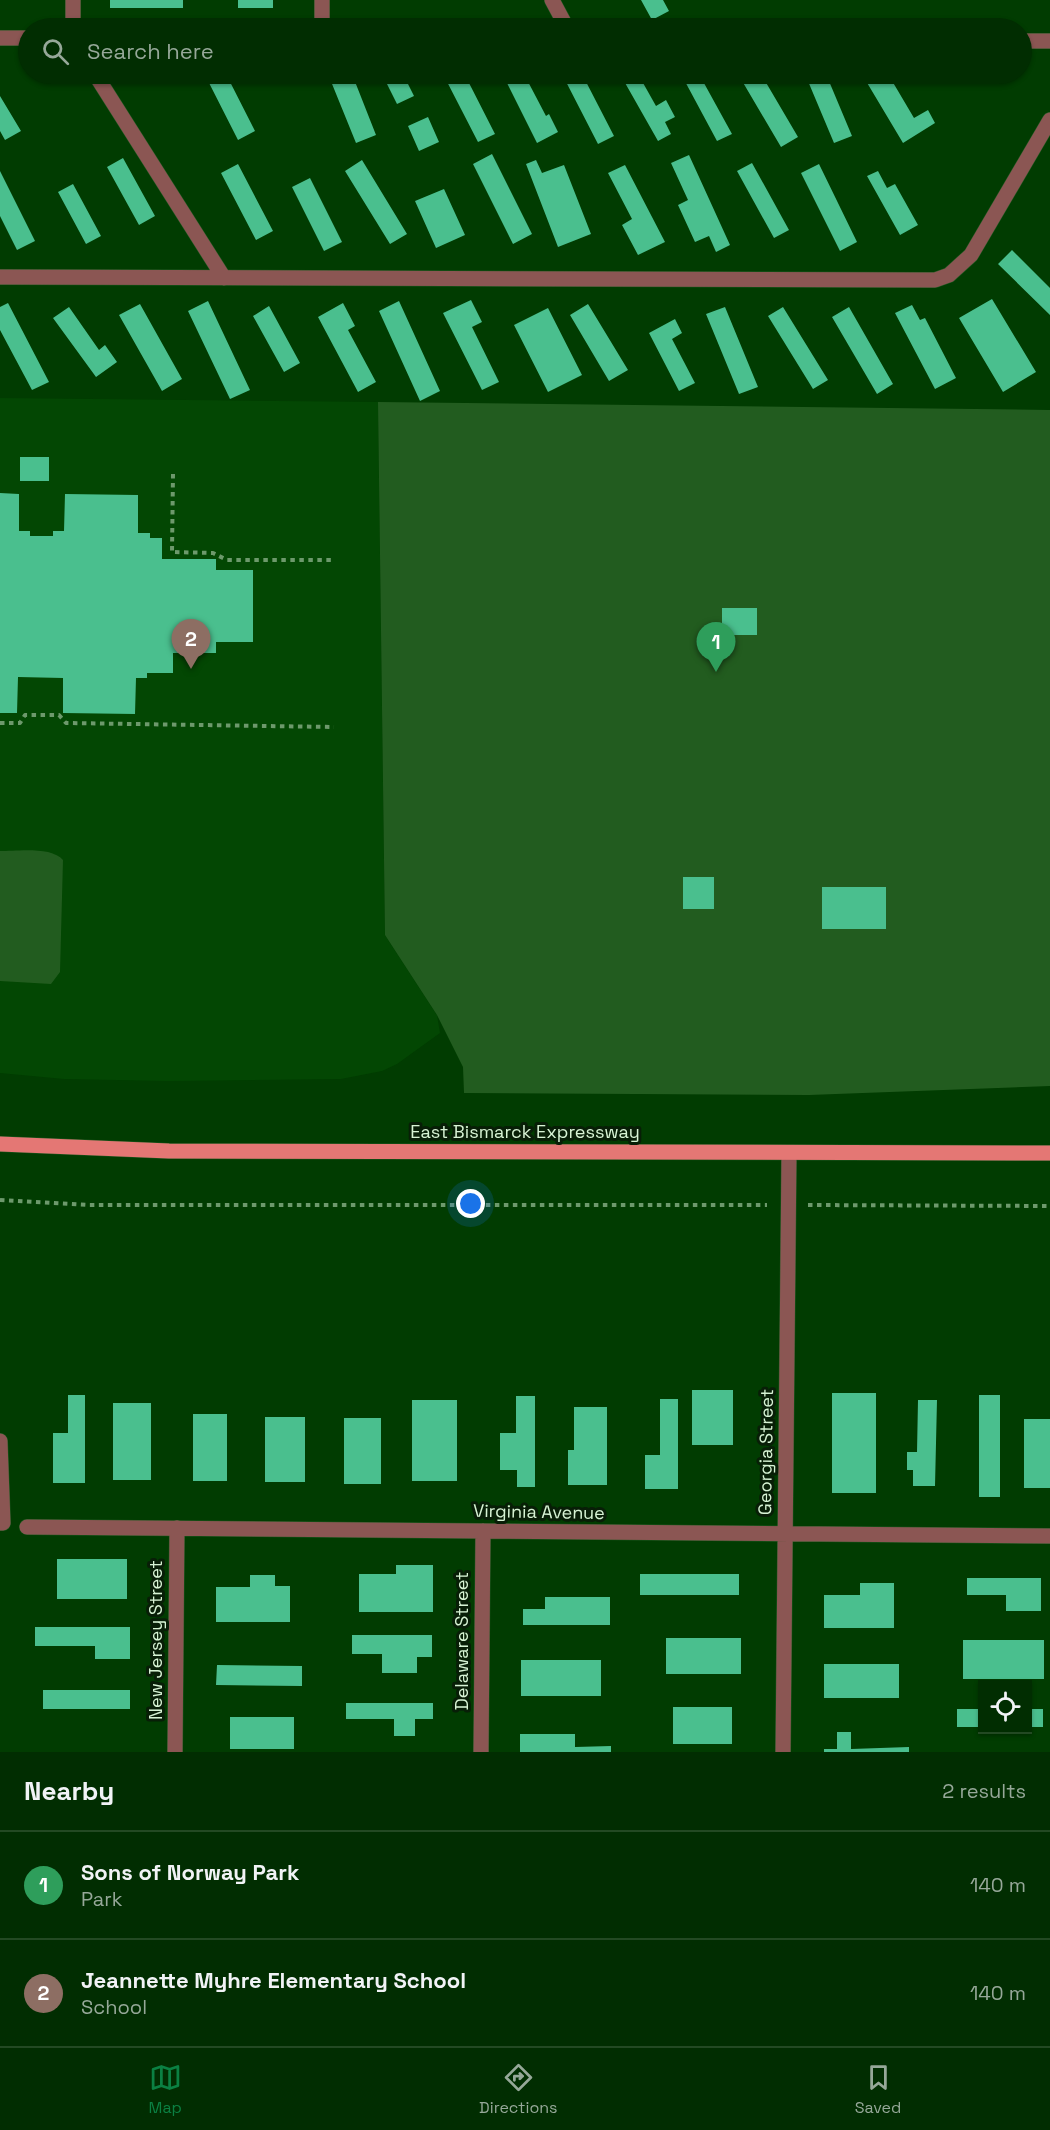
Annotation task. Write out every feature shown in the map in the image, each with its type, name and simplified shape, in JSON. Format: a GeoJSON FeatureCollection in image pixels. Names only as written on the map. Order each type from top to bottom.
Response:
{"type":"FeatureCollection","features":[{"type":"Feature","properties":{"kind":"main road","name":"East Bismarck Expressway"},"geometry":{"type":"LineString","coordinates":[[0,1144],[169,1151],[1050,1153]]}},
{"type":"Feature","properties":{"kind":"street"},"geometry":{"type":"LineString","coordinates":[[73,0],[73,18]]}},
{"type":"Feature","properties":{"kind":"street"},"geometry":{"type":"LineString","coordinates":[[322,0],[322,18]]}},
{"type":"Feature","properties":{"kind":"street"},"geometry":{"type":"LineString","coordinates":[[552,0],[562,18]]}},
{"type":"Feature","properties":{"kind":"street"},"geometry":{"type":"LineString","coordinates":[[0,38],[18,38]]}},
{"type":"Feature","properties":{"kind":"street"},"geometry":{"type":"LineString","coordinates":[[1032,41],[1050,41]]}},
{"type":"Feature","properties":{"kind":"street"},"geometry":{"type":"LineString","coordinates":[[101,84],[224,278]]}},
{"type":"Feature","properties":{"kind":"street"},"geometry":{"type":"LineString","coordinates":[[0,277],[934,280],[950,275],[971,255],[1050,120]]}},
{"type":"Feature","properties":{"kind":"street","name":"Georgia Street"},"geometry":{"type":"LineString","coordinates":[[783,1752],[789,1153]]}},
{"type":"Feature","properties":{"kind":"street"},"geometry":{"type":"LineString","coordinates":[[0,1442],[3,1523],[0,1523]]}},
{"type":"Feature","properties":{"kind":"street","name":"Virginia Avenue"},"geometry":{"type":"LineString","coordinates":[[27,1527],[1050,1536]]}},
{"type":"Feature","properties":{"kind":"street","name":"New Jersey Street"},"geometry":{"type":"LineString","coordinates":[[175,1752],[177,1528]]}},
{"type":"Feature","properties":{"kind":"street","name":"Delaware Street"},"geometry":{"type":"LineString","coordinates":[[481,1752],[483,1531]]}},
{"type":"Feature","properties":{"kind":"path"},"geometry":{"type":"LineString","coordinates":[[173,474],[172,552],[213,553],[227,560],[335,560]]}},
{"type":"Feature","properties":{"kind":"path"},"geometry":{"type":"LineString","coordinates":[[0,723],[20,723],[25,715],[59,715],[66,723],[334,727]]}},
{"type":"Feature","properties":{"kind":"path"},"geometry":{"type":"LineString","coordinates":[[0,1200],[88,1205],[758,1205]]}},
{"type":"Feature","properties":{"kind":"path"},"geometry":{"type":"LineString","coordinates":[[816,1205],[1050,1206]]}},
{"type":"Feature","properties":{"kind":"shaded area"},"geometry":{"type":"Polygon","coordinates":[[[0,398],[378,402],[385,935],[437,1015],[440,1033],[397,1064],[382,1071],[341,1079],[169,1081],[64,1079],[0,1073],[0,398]]]}},
{"type":"Feature","properties":{"kind":"shaded area"},"geometry":{"type":"Polygon","coordinates":[[[378,402],[1050,410],[1050,1086],[809,1095],[464,1093],[463,1067],[437,1015],[385,935],[378,402]]]}},
{"type":"Feature","properties":{"kind":"shaded area"},"geometry":{"type":"Polygon","coordinates":[[[0,851],[42,851],[63,860],[60,972],[51,984],[0,981],[0,851]]]}},
{"type":"Feature","properties":{"kind":"building"},"geometry":{"type":"Polygon","coordinates":[[[110,0],[183,0],[183,8],[110,8],[110,0]]]}},
{"type":"Feature","properties":{"kind":"building"},"geometry":{"type":"Polygon","coordinates":[[[238,0],[273,0],[273,8],[238,8],[238,0]]]}},
{"type":"Feature","properties":{"kind":"building"},"geometry":{"type":"Polygon","coordinates":[[[641,0],[663,0],[669,11],[651,18],[641,0]]]}},
{"type":"Feature","properties":{"kind":"building"},"geometry":{"type":"Polygon","coordinates":[[[210,84],[231,84],[255,131],[238,140],[210,84]]]}},
{"type":"Feature","properties":{"kind":"building"},"geometry":{"type":"Polygon","coordinates":[[[332,84],[356,84],[376,135],[356,143],[332,84]]]}},
{"type":"Feature","properties":{"kind":"building"},"geometry":{"type":"Polygon","coordinates":[[[387,84],[408,84],[414,96],[397,104],[387,84]]]}},
{"type":"Feature","properties":{"kind":"building"},"geometry":{"type":"Polygon","coordinates":[[[448,84],[470,84],[495,134],[478,142],[448,84]]]}},
{"type":"Feature","properties":{"kind":"building"},"geometry":{"type":"Polygon","coordinates":[[[508,84],[529,84],[546,116],[549,114],[558,132],[537,143],[508,84]]]}},
{"type":"Feature","properties":{"kind":"building"},"geometry":{"type":"Polygon","coordinates":[[[567,84],[587,84],[614,136],[598,144],[567,84]]]}},
{"type":"Feature","properties":{"kind":"building"},"geometry":{"type":"Polygon","coordinates":[[[626,84],[644,84],[656,106],[666,100],[675,117],[665,122],[671,134],[658,141],[626,84]]]}},
{"type":"Feature","properties":{"kind":"building"},"geometry":{"type":"Polygon","coordinates":[[[686,84],[704,84],[732,134],[717,141],[686,84]]]}},
{"type":"Feature","properties":{"kind":"building"},"geometry":{"type":"Polygon","coordinates":[[[744,84],[767,84],[798,137],[781,147],[744,84]]]}},
{"type":"Feature","properties":{"kind":"building"},"geometry":{"type":"Polygon","coordinates":[[[809,84],[830,84],[852,136],[834,143],[809,84]]]}},
{"type":"Feature","properties":{"kind":"building"},"geometry":{"type":"Polygon","coordinates":[[[868,84],[894,84],[914,118],[928,110],[935,123],[903,143],[868,84]]]}},
{"type":"Feature","properties":{"kind":"building"},"geometry":{"type":"Polygon","coordinates":[[[0,96],[21,131],[5,140],[0,131],[0,96]]]}},
{"type":"Feature","properties":{"kind":"building"},"geometry":{"type":"Polygon","coordinates":[[[428,117],[439,142],[419,151],[408,126],[428,117]]]}},
{"type":"Feature","properties":{"kind":"building"},"geometry":{"type":"Polygon","coordinates":[[[492,154],[532,234],[513,244],[473,164],[492,154]]]}},
{"type":"Feature","properties":{"kind":"building"},"geometry":{"type":"Polygon","coordinates":[[[689,155],[730,245],[716,252],[709,236],[695,242],[678,205],[688,200],[671,163],[689,155]]]}},
{"type":"Feature","properties":{"kind":"building"},"geometry":{"type":"Polygon","coordinates":[[[123,158],[155,216],[139,225],[107,167],[123,158]]]}},
{"type":"Feature","properties":{"kind":"building"},"geometry":{"type":"Polygon","coordinates":[[[362,160],[407,234],[390,244],[345,171],[362,160]]]}},
{"type":"Feature","properties":{"kind":"building"},"geometry":{"type":"Polygon","coordinates":[[[536,160],[542,173],[564,165],[591,234],[558,247],[526,164],[536,160]]]}},
{"type":"Feature","properties":{"kind":"building"},"geometry":{"type":"Polygon","coordinates":[[[752,163],[789,230],[774,238],[737,171],[752,163]]]}},
{"type":"Feature","properties":{"kind":"building"},"geometry":{"type":"Polygon","coordinates":[[[238,164],[273,231],[256,240],[221,173],[238,164]]]}},
{"type":"Feature","properties":{"kind":"building"},"geometry":{"type":"Polygon","coordinates":[[[819,164],[857,242],[840,251],[801,173],[819,164]]]}},
{"type":"Feature","properties":{"kind":"building"},"geometry":{"type":"Polygon","coordinates":[[[625,165],[665,242],[638,255],[622,225],[632,219],[608,173],[625,165]]]}},
{"type":"Feature","properties":{"kind":"building"},"geometry":{"type":"Polygon","coordinates":[[[0,171],[35,241],[17,250],[0,216],[0,171]]]}},
{"type":"Feature","properties":{"kind":"building"},"geometry":{"type":"Polygon","coordinates":[[[878,171],[887,188],[895,184],[918,225],[900,235],[867,176],[878,171]]]}},
{"type":"Feature","properties":{"kind":"building"},"geometry":{"type":"Polygon","coordinates":[[[310,178],[342,242],[324,251],[292,187],[310,178]]]}},
{"type":"Feature","properties":{"kind":"building"},"geometry":{"type":"Polygon","coordinates":[[[73,184],[101,236],[86,244],[58,192],[73,184]]]}},
{"type":"Feature","properties":{"kind":"building"},"geometry":{"type":"Polygon","coordinates":[[[444,189],[465,235],[436,248],[415,201],[444,189]]]}},
{"type":"Feature","properties":{"kind":"building"},"geometry":{"type":"Polygon","coordinates":[[[1012,250],[1050,288],[1050,315],[998,264],[1012,250]]]}},
{"type":"Feature","properties":{"kind":"building"},"geometry":{"type":"Polygon","coordinates":[[[992,299],[1036,372],[1003,392],[959,318],[992,299]]]}},
{"type":"Feature","properties":{"kind":"building"},"geometry":{"type":"Polygon","coordinates":[[[471,300],[482,322],[472,327],[499,382],[482,390],[443,313],[471,300]]]}},
{"type":"Feature","properties":{"kind":"building"},"geometry":{"type":"Polygon","coordinates":[[[208,301],[250,390],[230,399],[188,311],[208,301]]]}},
{"type":"Feature","properties":{"kind":"building"},"geometry":{"type":"Polygon","coordinates":[[[399,301],[440,391],[420,401],[379,311],[399,301]]]}},
{"type":"Feature","properties":{"kind":"building"},"geometry":{"type":"Polygon","coordinates":[[[8,303],[49,382],[32,390],[0,330],[0,307],[8,303]]]}},
{"type":"Feature","properties":{"kind":"building"},"geometry":{"type":"Polygon","coordinates":[[[343,303],[355,326],[348,330],[376,382],[358,392],[318,317],[343,303]]]}},
{"type":"Feature","properties":{"kind":"building"},"geometry":{"type":"Polygon","coordinates":[[[140,304],[182,379],[162,391],[119,315],[140,304]]]}},
{"type":"Feature","properties":{"kind":"building"},"geometry":{"type":"Polygon","coordinates":[[[588,304],[628,370],[609,381],[570,315],[588,304]]]}},
{"type":"Feature","properties":{"kind":"building"},"geometry":{"type":"Polygon","coordinates":[[[912,305],[920,320],[925,318],[956,378],[935,389],[895,313],[912,305]]]}},
{"type":"Feature","properties":{"kind":"building"},"geometry":{"type":"Polygon","coordinates":[[[269,306],[300,363],[284,372],[253,316],[269,306]]]}},
{"type":"Feature","properties":{"kind":"building"},"geometry":{"type":"Polygon","coordinates":[[[69,307],[99,350],[105,345],[117,362],[96,377],[53,318],[69,307]]]}},
{"type":"Feature","properties":{"kind":"building"},"geometry":{"type":"Polygon","coordinates":[[[725,307],[758,387],[739,394],[706,314],[725,307]]]}},
{"type":"Feature","properties":{"kind":"building"},"geometry":{"type":"Polygon","coordinates":[[[783,307],[828,380],[813,389],[768,316],[783,307]]]}},
{"type":"Feature","properties":{"kind":"building"},"geometry":{"type":"Polygon","coordinates":[[[849,307],[893,384],[877,394],[832,317],[849,307]]]}},
{"type":"Feature","properties":{"kind":"building"},"geometry":{"type":"Polygon","coordinates":[[[548,308],[582,375],[548,392],[514,325],[548,308]]]}},
{"type":"Feature","properties":{"kind":"building"},"geometry":{"type":"Polygon","coordinates":[[[675,319],[682,333],[672,339],[695,383],[679,391],[649,333],[675,319]]]}},
{"type":"Feature","properties":{"kind":"building"},"geometry":{"type":"Polygon","coordinates":[[[20,457],[49,457],[49,481],[20,481],[20,457]]]}},
{"type":"Feature","properties":{"kind":"building"},"geometry":{"type":"Polygon","coordinates":[[[0,493],[19,494],[19,531],[30,531],[30,536],[53,536],[53,531],[64,531],[65,494],[138,495],[138,533],[150,533],[150,538],[162,538],[162,559],[216,559],[216,570],[253,570],[253,642],[216,642],[216,653],[173,653],[173,673],[147,673],[147,678],[136,678],[135,714],[63,713],[63,678],[18,677],[17,713],[0,713],[0,493]]]}},
{"type":"Feature","properties":{"kind":"building"},"geometry":{"type":"Polygon","coordinates":[[[722,608],[757,608],[757,635],[722,635],[722,608]]]}},
{"type":"Feature","properties":{"kind":"building"},"geometry":{"type":"Polygon","coordinates":[[[683,877],[714,877],[714,909],[683,909],[683,877]]]}},
{"type":"Feature","properties":{"kind":"building"},"geometry":{"type":"Polygon","coordinates":[[[822,887],[886,887],[886,929],[822,929],[822,887]]]}},
{"type":"Feature","properties":{"kind":"building"},"geometry":{"type":"Polygon","coordinates":[[[692,1390],[733,1390],[733,1445],[692,1445],[692,1390]]]}},
{"type":"Feature","properties":{"kind":"building"},"geometry":{"type":"Polygon","coordinates":[[[832,1393],[876,1393],[876,1493],[832,1493],[832,1393]]]}},
{"type":"Feature","properties":{"kind":"building"},"geometry":{"type":"Polygon","coordinates":[[[68,1395],[85,1395],[85,1483],[53,1483],[53,1433],[68,1433],[68,1395]]]}},
{"type":"Feature","properties":{"kind":"building"},"geometry":{"type":"Polygon","coordinates":[[[979,1395],[1000,1395],[1000,1497],[979,1497],[979,1395]]]}},
{"type":"Feature","properties":{"kind":"building"},"geometry":{"type":"Polygon","coordinates":[[[516,1396],[535,1396],[535,1487],[517,1487],[517,1470],[500,1470],[500,1433],[516,1433],[516,1396]]]}},
{"type":"Feature","properties":{"kind":"building"},"geometry":{"type":"Polygon","coordinates":[[[660,1399],[678,1399],[678,1489],[645,1489],[645,1455],[660,1455],[660,1399]]]}},
{"type":"Feature","properties":{"kind":"building"},"geometry":{"type":"Polygon","coordinates":[[[412,1400],[457,1400],[457,1481],[412,1481],[412,1400]]]}},
{"type":"Feature","properties":{"kind":"building"},"geometry":{"type":"Polygon","coordinates":[[[918,1400],[937,1400],[935,1486],[913,1486],[913,1470],[907,1470],[907,1452],[917,1452],[918,1400]]]}},
{"type":"Feature","properties":{"kind":"building"},"geometry":{"type":"Polygon","coordinates":[[[113,1403],[151,1403],[151,1480],[113,1480],[113,1403]]]}},
{"type":"Feature","properties":{"kind":"building"},"geometry":{"type":"Polygon","coordinates":[[[574,1407],[607,1407],[607,1485],[568,1485],[568,1450],[574,1450],[574,1407]]]}},
{"type":"Feature","properties":{"kind":"building"},"geometry":{"type":"Polygon","coordinates":[[[193,1414],[227,1414],[227,1481],[193,1481],[193,1414]]]}},
{"type":"Feature","properties":{"kind":"building"},"geometry":{"type":"Polygon","coordinates":[[[265,1417],[305,1417],[305,1482],[265,1482],[265,1417]]]}},
{"type":"Feature","properties":{"kind":"building"},"geometry":{"type":"Polygon","coordinates":[[[344,1418],[381,1418],[381,1484],[344,1484],[344,1418]]]}},
{"type":"Feature","properties":{"kind":"building"},"geometry":{"type":"Polygon","coordinates":[[[1024,1419],[1050,1419],[1050,1488],[1024,1488],[1024,1419]]]}},
{"type":"Feature","properties":{"kind":"building"},"geometry":{"type":"Polygon","coordinates":[[[57,1559],[127,1559],[127,1599],[57,1599],[57,1559]]]}},
{"type":"Feature","properties":{"kind":"building"},"geometry":{"type":"Polygon","coordinates":[[[396,1565],[433,1565],[433,1612],[359,1612],[359,1574],[396,1574],[396,1565]]]}},
{"type":"Feature","properties":{"kind":"building"},"geometry":{"type":"Polygon","coordinates":[[[640,1574],[739,1574],[739,1595],[640,1595],[640,1574]]]}},
{"type":"Feature","properties":{"kind":"building"},"geometry":{"type":"Polygon","coordinates":[[[250,1575],[275,1575],[275,1586],[290,1586],[290,1622],[216,1622],[216,1587],[250,1587],[250,1575]]]}},
{"type":"Feature","properties":{"kind":"building"},"geometry":{"type":"Polygon","coordinates":[[[967,1578],[1041,1578],[1041,1611],[1006,1611],[1006,1595],[967,1595],[967,1578]]]}},
{"type":"Feature","properties":{"kind":"building"},"geometry":{"type":"Polygon","coordinates":[[[860,1583],[894,1583],[894,1628],[824,1628],[824,1595],[860,1595],[860,1583]]]}},
{"type":"Feature","properties":{"kind":"building"},"geometry":{"type":"Polygon","coordinates":[[[545,1597],[610,1597],[610,1625],[523,1625],[523,1609],[545,1609],[545,1597]]]}},
{"type":"Feature","properties":{"kind":"building"},"geometry":{"type":"Polygon","coordinates":[[[35,1627],[130,1627],[130,1659],[95,1659],[95,1646],[35,1646],[35,1627]]]}},
{"type":"Feature","properties":{"kind":"building"},"geometry":{"type":"Polygon","coordinates":[[[352,1635],[432,1635],[432,1657],[417,1657],[417,1673],[382,1673],[382,1654],[352,1654],[352,1635]]]}},
{"type":"Feature","properties":{"kind":"building"},"geometry":{"type":"Polygon","coordinates":[[[666,1638],[741,1638],[741,1674],[666,1674],[666,1638]]]}},
{"type":"Feature","properties":{"kind":"building"},"geometry":{"type":"Polygon","coordinates":[[[963,1640],[1044,1640],[1044,1679],[963,1679],[963,1640]]]}},
{"type":"Feature","properties":{"kind":"building"},"geometry":{"type":"Polygon","coordinates":[[[521,1660],[601,1660],[601,1696],[521,1696],[521,1660]]]}},
{"type":"Feature","properties":{"kind":"building"},"geometry":{"type":"Polygon","coordinates":[[[824,1664],[899,1664],[899,1698],[824,1698],[824,1664]]]}},
{"type":"Feature","properties":{"kind":"building"},"geometry":{"type":"Polygon","coordinates":[[[217,1665],[302,1666],[302,1686],[216,1685],[217,1665]]]}},
{"type":"Feature","properties":{"kind":"building"},"geometry":{"type":"Polygon","coordinates":[[[43,1690],[130,1690],[130,1709],[43,1709],[43,1690]]]}},
{"type":"Feature","properties":{"kind":"building"},"geometry":{"type":"Polygon","coordinates":[[[346,1703],[433,1703],[433,1719],[415,1719],[415,1736],[394,1736],[394,1719],[346,1719],[346,1703]]]}},
{"type":"Feature","properties":{"kind":"building"},"geometry":{"type":"Polygon","coordinates":[[[673,1707],[732,1707],[732,1744],[673,1744],[673,1707]]]}},
{"type":"Feature","properties":{"kind":"building"},"geometry":{"type":"Polygon","coordinates":[[[957,1709],[978,1709],[978,1727],[957,1727],[957,1709]]]}},
{"type":"Feature","properties":{"kind":"building"},"geometry":{"type":"Polygon","coordinates":[[[1032,1709],[1043,1709],[1043,1727],[1032,1727],[1032,1709]]]}},
{"type":"Feature","properties":{"kind":"building"},"geometry":{"type":"Polygon","coordinates":[[[230,1717],[294,1717],[294,1749],[230,1749],[230,1717]]]}},
{"type":"Feature","properties":{"kind":"building"},"geometry":{"type":"Polygon","coordinates":[[[837,1732],[851,1732],[851,1749],[909,1747],[909,1752],[824,1752],[824,1749],[837,1749],[837,1732]]]}},
{"type":"Feature","properties":{"kind":"building"},"geometry":{"type":"Polygon","coordinates":[[[520,1734],[575,1734],[575,1747],[611,1746],[611,1752],[520,1752],[520,1734]]]}},
{"type":"Feature","properties":{"kind":"place","name":"Jeannette Myhre Elementary School"},"geometry":{"type":"Point","coordinates":[191,669]}},
{"type":"Feature","properties":{"kind":"place","name":"Sons of Norway Park"},"geometry":{"type":"Point","coordinates":[716,672]}}]}
